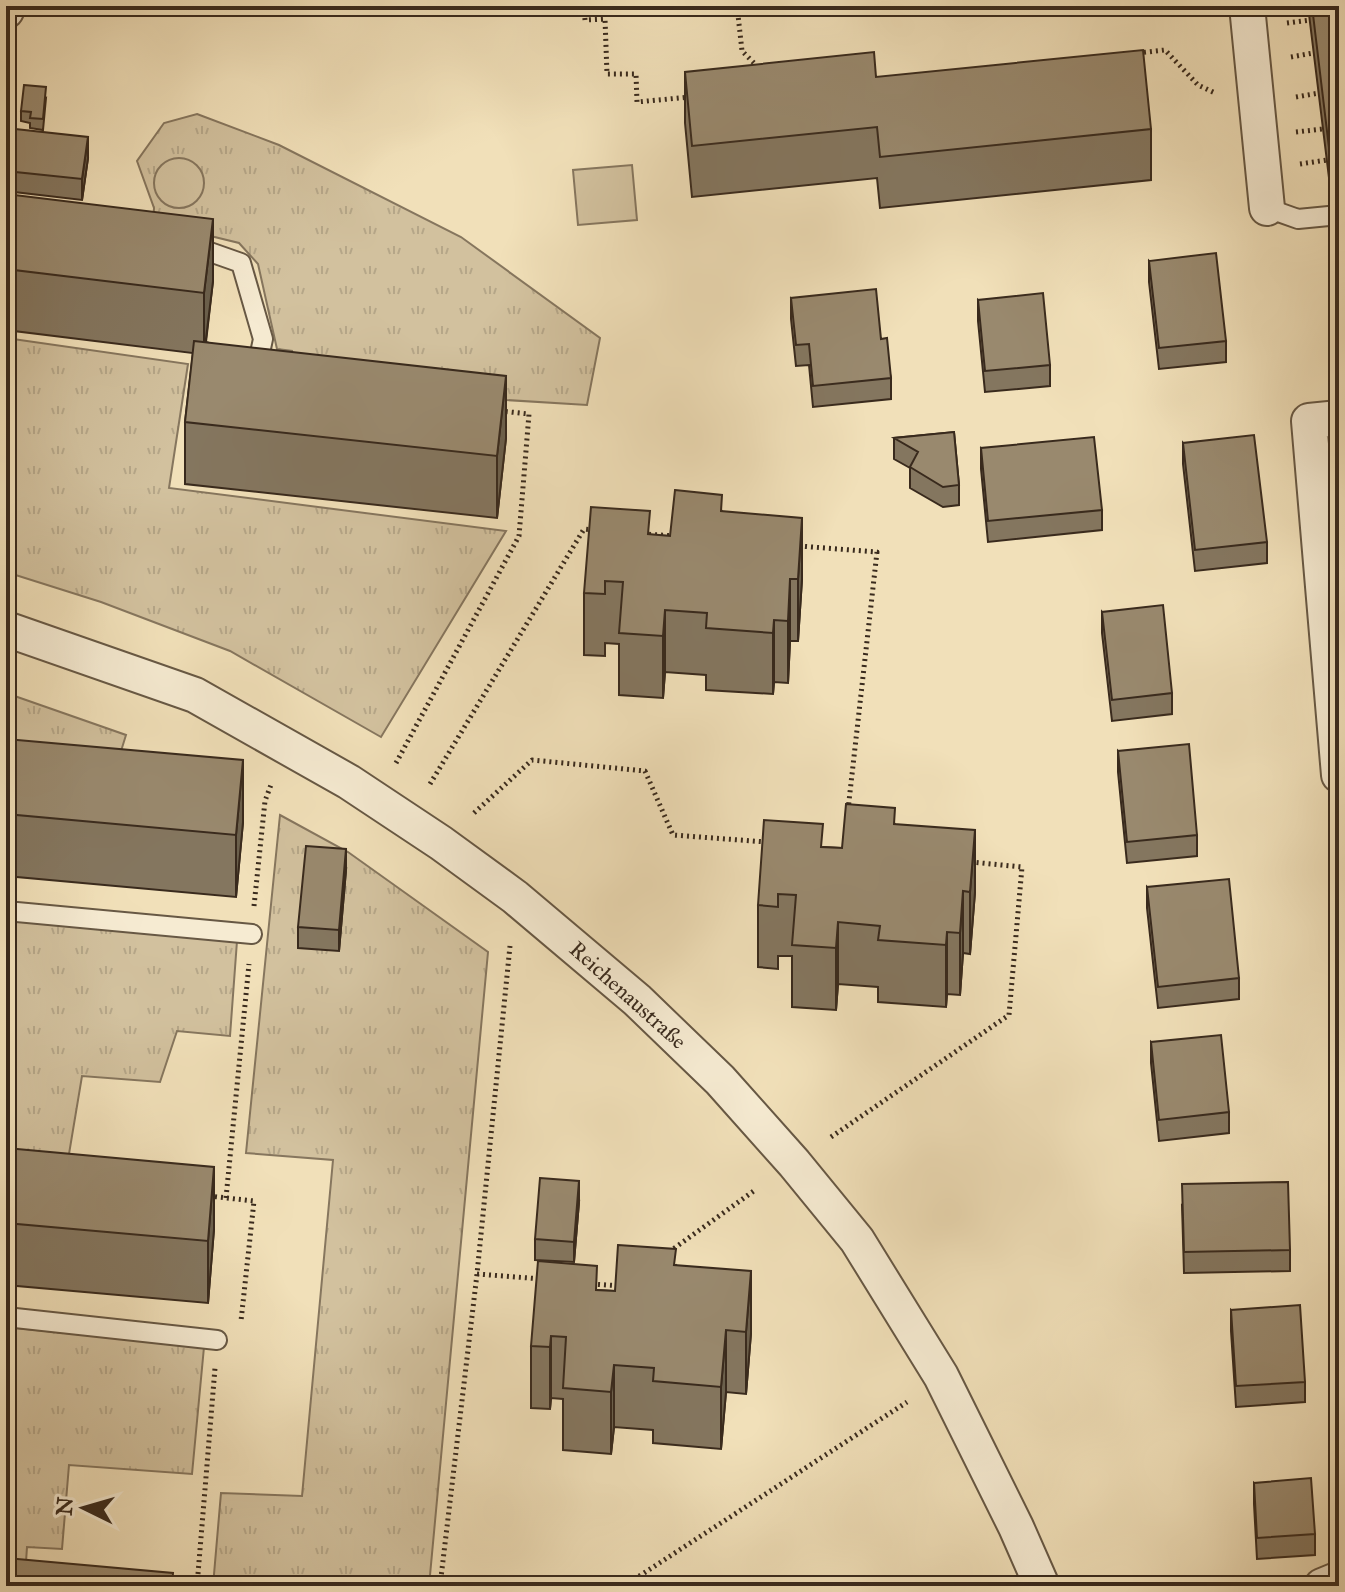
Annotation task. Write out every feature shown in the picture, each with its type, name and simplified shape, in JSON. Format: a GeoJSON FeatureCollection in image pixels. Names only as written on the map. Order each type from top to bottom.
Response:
{"type":"FeatureCollection","features":[{"type":"Feature","properties":{"kind":"street"},"geometry":{"type":"LineString","coordinates":[[1247,6],[1267,208]]}},
{"type":"Feature","properties":{"kind":"street"},"geometry":{"type":"LineString","coordinates":[[1324,420],[1339,775]]}},
{"type":"Feature","properties":{"kind":"street","name":"Reichenaustraße"},"geometry":{"type":"LineString","coordinates":[[6,629],[195,695],[284,745],[441,843],[515,897],[637,1000],[730,1091],[857,1240],[941,1376],[1042,1586]]}},
{"type":"Feature","properties":{"kind":"street"},"geometry":{"type":"LineString","coordinates":[[1322,1586],[1339,1579]]}},
{"type":"Feature","properties":{"kind":"lane"},"geometry":{"type":"LineString","coordinates":[[1267,208],[1298,219],[1339,215]]}},
{"type":"Feature","properties":{"kind":"lane"},"geometry":{"type":"LineString","coordinates":[[172,239],[241,263],[263,339],[254,383]]}},
{"type":"Feature","properties":{"kind":"lane"},"geometry":{"type":"LineString","coordinates":[[6,911],[252,934]]}},
{"type":"Feature","properties":{"kind":"lane"},"geometry":{"type":"LineString","coordinates":[[6,1317],[217,1340]]}},
{"type":"Feature","properties":{"kind":"path"},"geometry":{"type":"LineString","coordinates":[[584,6],[585,20],[605,19],[607,74],[636,74],[637,102],[700,96]]}},
{"type":"Feature","properties":{"kind":"path"},"geometry":{"type":"LineString","coordinates":[[737,6],[742,51],[760,70]]}},
{"type":"Feature","properties":{"kind":"path"},"geometry":{"type":"LineString","coordinates":[[1284,24],[1310,20]]}},
{"type":"Feature","properties":{"kind":"path"},"geometry":{"type":"LineString","coordinates":[[1134,53],[1165,50],[1198,85],[1223,97]]}},
{"type":"Feature","properties":{"kind":"path"},"geometry":{"type":"LineString","coordinates":[[1287,57],[1313,53]]}},
{"type":"Feature","properties":{"kind":"path"},"geometry":{"type":"LineString","coordinates":[[1292,97],[1319,93]]}},
{"type":"Feature","properties":{"kind":"path"},"geometry":{"type":"LineString","coordinates":[[1296,132],[1323,129]]}},
{"type":"Feature","properties":{"kind":"path"},"geometry":{"type":"LineString","coordinates":[[1299,164],[1327,160]]}},
{"type":"Feature","properties":{"kind":"path"},"geometry":{"type":"LineString","coordinates":[[396,763],[519,536],[529,414],[498,411]]}},
{"type":"Feature","properties":{"kind":"path"},"geometry":{"type":"LineString","coordinates":[[430,784],[584,529],[600,530]]}},
{"type":"Feature","properties":{"kind":"path"},"geometry":{"type":"LineString","coordinates":[[631,533],[692,538]]}},
{"type":"Feature","properties":{"kind":"path"},"geometry":{"type":"LineString","coordinates":[[785,545],[877,552],[847,818]]}},
{"type":"Feature","properties":{"kind":"path"},"geometry":{"type":"LineString","coordinates":[[226,1198],[265,801],[284,745]]}},
{"type":"Feature","properties":{"kind":"path"},"geometry":{"type":"LineString","coordinates":[[474,813],[532,760],[645,771],[673,835],[781,844]]}},
{"type":"Feature","properties":{"kind":"path"},"geometry":{"type":"LineString","coordinates":[[831,1137],[1009,1015],[1022,867],[962,861]]}},
{"type":"Feature","properties":{"kind":"path"},"geometry":{"type":"LineString","coordinates":[[440,1586],[477,1274],[510,946]]}},
{"type":"Feature","properties":{"kind":"path"},"geometry":{"type":"LineString","coordinates":[[658,1260],[755,1190]]}},
{"type":"Feature","properties":{"kind":"path"},"geometry":{"type":"LineString","coordinates":[[195,1195],[254,1201],[239,1342],[217,1340],[197,1586]]}},
{"type":"Feature","properties":{"kind":"path"},"geometry":{"type":"LineString","coordinates":[[477,1274],[551,1280]]}},
{"type":"Feature","properties":{"kind":"path"},"geometry":{"type":"LineString","coordinates":[[582,1283],[621,1287],[633,1278]]}},
{"type":"Feature","properties":{"kind":"path"},"geometry":{"type":"LineString","coordinates":[[611,1300],[612,1286]]}},
{"type":"Feature","properties":{"kind":"path"},"geometry":{"type":"LineString","coordinates":[[624,1586],[907,1402]]}},
{"type":"Feature","properties":{"kind":"green space"},"geometry":{"type":"Polygon","coordinates":[[[197,114],[279,145],[461,237],[600,338],[587,405],[506,400],[293,373],[292,351],[277,349],[258,264],[239,243],[153,222],[154,208],[137,161],[164,123],[197,114]]]}},
{"type":"Feature","properties":{"kind":"green space"},"geometry":{"type":"Polygon","coordinates":[[[179,158],[197,165],[204,183],[197,201],[179,208],[161,201],[154,183],[161,165],[179,158]]]}},
{"type":"Feature","properties":{"kind":"green space"},"geometry":{"type":"Polygon","coordinates":[[[632,165],[637,220],[578,225],[573,170],[632,165]]]}},
{"type":"Feature","properties":{"kind":"green space"},"geometry":{"type":"Polygon","coordinates":[[[6,338],[188,364],[169,488],[506,531],[381,737],[230,651],[101,602],[6,572],[6,338]]]}},
{"type":"Feature","properties":{"kind":"green space"},"geometry":{"type":"Polygon","coordinates":[[[6,693],[126,735],[117,764],[6,753],[6,693]]]}},
{"type":"Feature","properties":{"kind":"green space"},"geometry":{"type":"Polygon","coordinates":[[[280,815],[348,852],[488,952],[429,1586],[213,1586],[221,1493],[302,1496],[333,1160],[246,1153],[280,815]]]}},
{"type":"Feature","properties":{"kind":"green space"},"geometry":{"type":"Polygon","coordinates":[[[6,920],[237,941],[230,1036],[177,1031],[160,1082],[82,1076],[67,1166],[6,1160],[6,920]]]}},
{"type":"Feature","properties":{"kind":"green space"},"geometry":{"type":"Polygon","coordinates":[[[6,1327],[204,1347],[192,1474],[69,1465],[62,1549],[27,1547],[25,1577],[6,1575],[6,1327]]]}},
{"type":"Feature","properties":{"kind":"building"},"geometry":{"type":"Polygon","coordinates":[[[1312,6],[1339,6],[1339,154],[1330,156],[1312,6]]]}},
{"type":"Feature","properties":{"kind":"building"},"geometry":{"type":"Polygon","coordinates":[[[1143,50],[1151,129],[880,157],[877,127],[692,146],[685,72],[874,52],[876,77],[1143,50]]]}},
{"type":"Feature","properties":{"kind":"building"},"geometry":{"type":"Polygon","coordinates":[[[24,85],[46,87],[43,119],[30,118],[31,112],[21,111],[24,85]]]}},
{"type":"Feature","properties":{"kind":"building"},"geometry":{"type":"Polygon","coordinates":[[[6,128],[88,137],[82,179],[6,171],[6,128]]]}},
{"type":"Feature","properties":{"kind":"building"},"geometry":{"type":"Polygon","coordinates":[[[6,194],[213,219],[204,293],[6,269],[6,194]]]}},
{"type":"Feature","properties":{"kind":"building"},"geometry":{"type":"Polygon","coordinates":[[[1216,253],[1226,341],[1159,348],[1149,261],[1216,253]]]}},
{"type":"Feature","properties":{"kind":"building"},"geometry":{"type":"Polygon","coordinates":[[[876,289],[881,339],[887,338],[891,378],[813,386],[809,344],[796,345],[791,298],[876,289]]]}},
{"type":"Feature","properties":{"kind":"building"},"geometry":{"type":"Polygon","coordinates":[[[1043,293],[1050,365],[985,371],[978,300],[1043,293]]]}},
{"type":"Feature","properties":{"kind":"building"},"geometry":{"type":"Polygon","coordinates":[[[194,341],[506,376],[497,456],[185,422],[194,341]]]}},
{"type":"Feature","properties":{"kind":"building"},"geometry":{"type":"Polygon","coordinates":[[[954,432],[959,485],[943,487],[910,467],[918,452],[894,438],[954,432]]]}},
{"type":"Feature","properties":{"kind":"building"},"geometry":{"type":"Polygon","coordinates":[[[1254,435],[1267,542],[1195,550],[1183,443],[1254,435]]]}},
{"type":"Feature","properties":{"kind":"building"},"geometry":{"type":"Polygon","coordinates":[[[1094,437],[1102,510],[988,521],[981,448],[1094,437]]]}},
{"type":"Feature","properties":{"kind":"building"},"geometry":{"type":"Polygon","coordinates":[[[675,490],[722,495],[721,511],[802,518],[798,579],[790,579],[788,621],[774,620],[773,633],[706,628],[707,613],[665,610],[663,636],[619,633],[623,582],[605,581],[605,594],[584,593],[591,507],[650,511],[648,534],[670,536],[675,490]]]}},
{"type":"Feature","properties":{"kind":"building"},"geometry":{"type":"Polygon","coordinates":[[[1163,605],[1172,693],[1112,700],[1102,612],[1163,605]]]}},
{"type":"Feature","properties":{"kind":"building"},"geometry":{"type":"Polygon","coordinates":[[[6,739],[243,760],[236,835],[6,814],[6,739]]]}},
{"type":"Feature","properties":{"kind":"building"},"geometry":{"type":"Polygon","coordinates":[[[1189,744],[1197,835],[1127,842],[1118,751],[1189,744]]]}},
{"type":"Feature","properties":{"kind":"building"},"geometry":{"type":"Polygon","coordinates":[[[846,804],[895,808],[894,824],[975,830],[970,892],[963,891],[960,933],[947,932],[946,945],[878,940],[880,926],[838,922],[836,948],[792,945],[796,895],[778,894],[778,907],[758,905],[764,820],[823,824],[821,847],[842,848],[846,804]]]}},
{"type":"Feature","properties":{"kind":"building"},"geometry":{"type":"Polygon","coordinates":[[[306,846],[346,849],[339,930],[298,927],[306,846]]]}},
{"type":"Feature","properties":{"kind":"building"},"geometry":{"type":"Polygon","coordinates":[[[1229,879],[1239,978],[1158,987],[1147,887],[1229,879]]]}},
{"type":"Feature","properties":{"kind":"building"},"geometry":{"type":"Polygon","coordinates":[[[1221,1035],[1229,1112],[1159,1120],[1151,1042],[1221,1035]]]}},
{"type":"Feature","properties":{"kind":"building"},"geometry":{"type":"Polygon","coordinates":[[[6,1148],[214,1167],[208,1241],[6,1223],[6,1148]]]}},
{"type":"Feature","properties":{"kind":"building"},"geometry":{"type":"Polygon","coordinates":[[[540,1178],[579,1181],[574,1242],[535,1239],[540,1178]]]}},
{"type":"Feature","properties":{"kind":"building"},"geometry":{"type":"Polygon","coordinates":[[[1288,1182],[1290,1250],[1184,1252],[1182,1184],[1288,1182]]]}},
{"type":"Feature","properties":{"kind":"building"},"geometry":{"type":"Polygon","coordinates":[[[618,1245],[676,1249],[674,1265],[751,1271],[746,1332],[726,1330],[721,1387],[653,1381],[654,1368],[614,1365],[611,1392],[563,1388],[566,1337],[551,1336],[550,1347],[531,1346],[538,1261],[597,1266],[596,1290],[615,1291],[618,1245]]]}},
{"type":"Feature","properties":{"kind":"building"},"geometry":{"type":"Polygon","coordinates":[[[1300,1305],[1305,1382],[1236,1386],[1231,1310],[1300,1305]]]}},
{"type":"Feature","properties":{"kind":"building"},"geometry":{"type":"Polygon","coordinates":[[[1311,1478],[1315,1534],[1257,1538],[1254,1483],[1311,1478]]]}},
{"type":"Feature","properties":{"kind":"building"},"geometry":{"type":"Polygon","coordinates":[[[6,1558],[173,1573],[172,1586],[6,1586],[6,1558]]]}}]}
